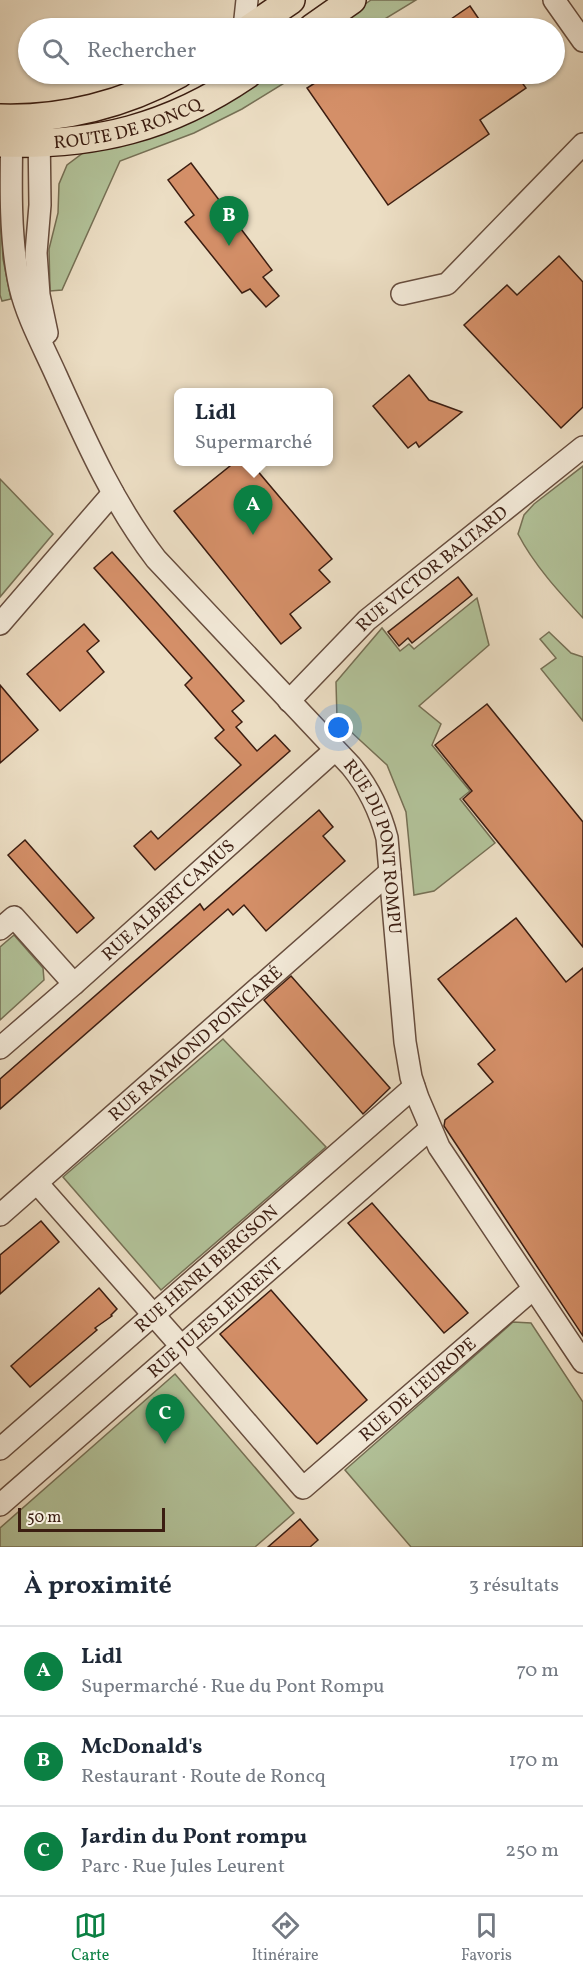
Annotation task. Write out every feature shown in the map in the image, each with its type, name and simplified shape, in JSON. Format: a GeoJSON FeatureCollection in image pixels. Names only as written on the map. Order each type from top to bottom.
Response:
{"type":"FeatureCollection","features":[{"type":"Feature","properties":{"kind":"main road"},"geometry":{"type":"LineString","coordinates":[[265,18],[291,0]]}},
{"type":"Feature","properties":{"kind":"main road"},"geometry":{"type":"LineString","coordinates":[[326,18],[352,0]]}},
{"type":"Feature","properties":{"kind":"main road","name":"ROUTE DE RONCQ"},"geometry":{"type":"LineString","coordinates":[[39,130],[71,114],[109,103],[157,84]]}},
{"type":"Feature","properties":{"kind":"main road","name":"ROUTE DE RONCQ"},"geometry":{"type":"LineString","coordinates":[[6,130],[39,130],[86,140],[129,131],[185,110],[224,84]]}},
{"type":"Feature","properties":{"kind":"street"},"geometry":{"type":"LineString","coordinates":[[245,18],[247,0]]}},
{"type":"Feature","properties":{"kind":"street"},"geometry":{"type":"LineString","coordinates":[[554,0],[583,40]]}},
{"type":"Feature","properties":{"kind":"street","name":"RUE DU PONT ROMPU"},"geometry":{"type":"LineString","coordinates":[[6,130],[17,273],[29,316],[79,429],[139,537],[156,559],[358,775],[378,810],[387,838],[402,1016],[414,1087],[439,1148],[583,1362]]}},
{"type":"Feature","properties":{"kind":"street","name":"RUE DU PONT ROMPU"},"geometry":{"type":"LineString","coordinates":[[39,130],[40,205],[36,253],[38,281],[41,309],[59,383]]}},
{"type":"Feature","properties":{"kind":"street"},"geometry":{"type":"LineString","coordinates":[[402,294],[447,284],[583,144]]}},
{"type":"Feature","properties":{"kind":"street","name":"RUE VICTOR BALTARD"},"geometry":{"type":"LineString","coordinates":[[289,701],[367,620],[583,447]]}},
{"type":"Feature","properties":{"kind":"street"},"geometry":{"type":"LineString","coordinates":[[0,624],[113,493]]}},
{"type":"Feature","properties":{"kind":"street","name":"RUE ALBERT CAMUS"},"geometry":{"type":"LineString","coordinates":[[0,1048],[335,750]]}},
{"type":"Feature","properties":{"kind":"street","name":"RUE RAYMOND POINCARÉ"},"geometry":{"type":"LineString","coordinates":[[0,1215],[390,872]]}},
{"type":"Feature","properties":{"kind":"street"},"geometry":{"type":"LineString","coordinates":[[0,929],[14,917],[74,984]]}},
{"type":"Feature","properties":{"kind":"street","name":"RUE HENRI BERGSON"},"geometry":{"type":"LineString","coordinates":[[0,1449],[414,1087]]}},
{"type":"Feature","properties":{"kind":"street","name":"RUE JULES LEURENT"},"geometry":{"type":"LineString","coordinates":[[0,1504],[430,1129]]}},
{"type":"Feature","properties":{"kind":"street"},"geometry":{"type":"LineString","coordinates":[[37,1183],[181,1346]]}},
{"type":"Feature","properties":{"kind":"street","name":"RUE DE L'EUROPE"},"geometry":{"type":"LineString","coordinates":[[181,1346],[303,1488],[533,1289]]}},
{"type":"Feature","properties":{"kind":"green space"},"geometry":{"type":"Polygon","coordinates":[[[371,0],[416,0],[386,18],[345,18],[371,0]]]}},
{"type":"Feature","properties":{"kind":"green space"},"geometry":{"type":"Polygon","coordinates":[[[253,84],[283,84],[242,109],[194,133],[120,161],[62,290],[50,291],[49,249],[58,213],[59,184],[67,165],[83,153],[143,139],[229,100],[253,84]]]}},
{"type":"Feature","properties":{"kind":"green space"},"geometry":{"type":"Polygon","coordinates":[[[0,204],[3,259],[11,299],[2,301],[0,295],[0,204]]]}},
{"type":"Feature","properties":{"kind":"green space"},"geometry":{"type":"Polygon","coordinates":[[[583,466],[583,618],[539,567],[518,534],[524,515],[534,504],[583,466]]]}},
{"type":"Feature","properties":{"kind":"green space"},"geometry":{"type":"Polygon","coordinates":[[[0,479],[53,534],[0,597],[0,479]]]}},
{"type":"Feature","properties":{"kind":"green space"},"geometry":{"type":"Polygon","coordinates":[[[477,598],[489,645],[419,706],[441,724],[432,745],[470,791],[460,799],[495,843],[434,891],[414,895],[406,812],[387,765],[337,719],[336,682],[382,628],[400,651],[409,644],[414,649],[477,598]]]}},
{"type":"Feature","properties":{"kind":"green space"},"geometry":{"type":"Polygon","coordinates":[[[549,632],[571,653],[583,657],[583,721],[541,669],[556,658],[540,639],[549,632]]]}},
{"type":"Feature","properties":{"kind":"green space"},"geometry":{"type":"Polygon","coordinates":[[[14,935],[43,968],[44,980],[0,1020],[0,947],[14,935]]]}},
{"type":"Feature","properties":{"kind":"green space"},"geometry":{"type":"Polygon","coordinates":[[[223,1039],[326,1147],[161,1290],[63,1177],[223,1039]]]}},
{"type":"Feature","properties":{"kind":"green space"},"geometry":{"type":"Polygon","coordinates":[[[513,1322],[531,1323],[583,1402],[583,1547],[411,1547],[345,1470],[513,1322]]]}},
{"type":"Feature","properties":{"kind":"green space"},"geometry":{"type":"Polygon","coordinates":[[[175,1374],[294,1513],[255,1547],[0,1547],[0,1528],[175,1374]]]}},
{"type":"Feature","properties":{"kind":"building"},"geometry":{"type":"Polygon","coordinates":[[[470,6],[478,18],[453,18],[470,6]]]}},
{"type":"Feature","properties":{"kind":"building"},"geometry":{"type":"Polygon","coordinates":[[[313,84],[523,84],[526,88],[480,120],[489,134],[388,205],[307,88],[313,84]]]}},
{"type":"Feature","properties":{"kind":"building"},"geometry":{"type":"Polygon","coordinates":[[[191,163],[272,270],[263,277],[279,296],[266,307],[250,289],[242,293],[185,222],[194,215],[168,180],[191,163]]]}},
{"type":"Feature","properties":{"kind":"building"},"geometry":{"type":"Polygon","coordinates":[[[559,256],[583,282],[583,407],[561,428],[464,325],[507,285],[517,295],[559,256]]]}},
{"type":"Feature","properties":{"kind":"building"},"geometry":{"type":"Polygon","coordinates":[[[409,375],[429,400],[462,412],[419,447],[416,442],[408,448],[373,406],[409,375]]]}},
{"type":"Feature","properties":{"kind":"building"},"geometry":{"type":"Polygon","coordinates":[[[230,466],[253,466],[332,559],[319,570],[330,582],[290,614],[301,628],[281,644],[174,511],[230,466]]]}},
{"type":"Feature","properties":{"kind":"building"},"geometry":{"type":"Polygon","coordinates":[[[112,552],[244,701],[232,711],[242,722],[236,727],[257,751],[275,735],[290,751],[155,870],[134,846],[151,831],[158,839],[241,765],[215,738],[224,730],[185,685],[192,678],[94,568],[112,552]]]}},
{"type":"Feature","properties":{"kind":"building"},"geometry":{"type":"Polygon","coordinates":[[[458,577],[472,595],[412,643],[408,638],[399,646],[388,632],[458,577]]]}},
{"type":"Feature","properties":{"kind":"building"},"geometry":{"type":"Polygon","coordinates":[[[84,624],[99,641],[87,651],[104,672],[60,711],[27,674],[84,624]]]}},
{"type":"Feature","properties":{"kind":"building"},"geometry":{"type":"Polygon","coordinates":[[[0,685],[38,730],[0,763],[0,685]]]}},
{"type":"Feature","properties":{"kind":"building"},"geometry":{"type":"Polygon","coordinates":[[[487,704],[583,822],[583,947],[463,799],[472,791],[435,745],[487,704]]]}},
{"type":"Feature","properties":{"kind":"building"},"geometry":{"type":"Polygon","coordinates":[[[319,810],[333,827],[323,836],[345,861],[266,931],[244,905],[233,915],[228,909],[0,1109],[0,1079],[200,904],[204,910],[319,810]]]}},
{"type":"Feature","properties":{"kind":"building"},"geometry":{"type":"Polygon","coordinates":[[[25,840],[94,918],[77,933],[8,855],[25,840]]]}},
{"type":"Feature","properties":{"kind":"building"},"geometry":{"type":"Polygon","coordinates":[[[516,918],[566,982],[583,968],[583,1336],[444,1126],[445,1120],[493,1082],[478,1064],[495,1050],[438,979],[516,918]]]}},
{"type":"Feature","properties":{"kind":"building"},"geometry":{"type":"Polygon","coordinates":[[[291,976],[390,1088],[363,1114],[264,1000],[291,976]]]}},
{"type":"Feature","properties":{"kind":"building"},"geometry":{"type":"Polygon","coordinates":[[[372,1203],[468,1313],[444,1333],[348,1223],[372,1203]]]}},
{"type":"Feature","properties":{"kind":"building"},"geometry":{"type":"Polygon","coordinates":[[[41,1221],[59,1242],[0,1294],[0,1255],[41,1221]]]}},
{"type":"Feature","properties":{"kind":"building"},"geometry":{"type":"Polygon","coordinates":[[[99,1288],[117,1309],[112,1316],[95,1328],[97,1330],[30,1387],[11,1366],[99,1288]]]}},
{"type":"Feature","properties":{"kind":"building"},"geometry":{"type":"Polygon","coordinates":[[[271,1290],[367,1400],[317,1444],[220,1334],[271,1290]]]}},
{"type":"Feature","properties":{"kind":"building"},"geometry":{"type":"Polygon","coordinates":[[[300,1519],[318,1540],[310,1547],[268,1547],[300,1519]]]}},
{"type":"Feature","properties":{"kind":"place","name":"McDonald's"},"geometry":{"type":"Point","coordinates":[229,246]}},
{"type":"Feature","properties":{"kind":"place","name":"Lidl"},"geometry":{"type":"Point","coordinates":[253,535]}},
{"type":"Feature","properties":{"kind":"place","name":"Jardin du Pont rompu"},"geometry":{"type":"Point","coordinates":[165,1444]}}]}
